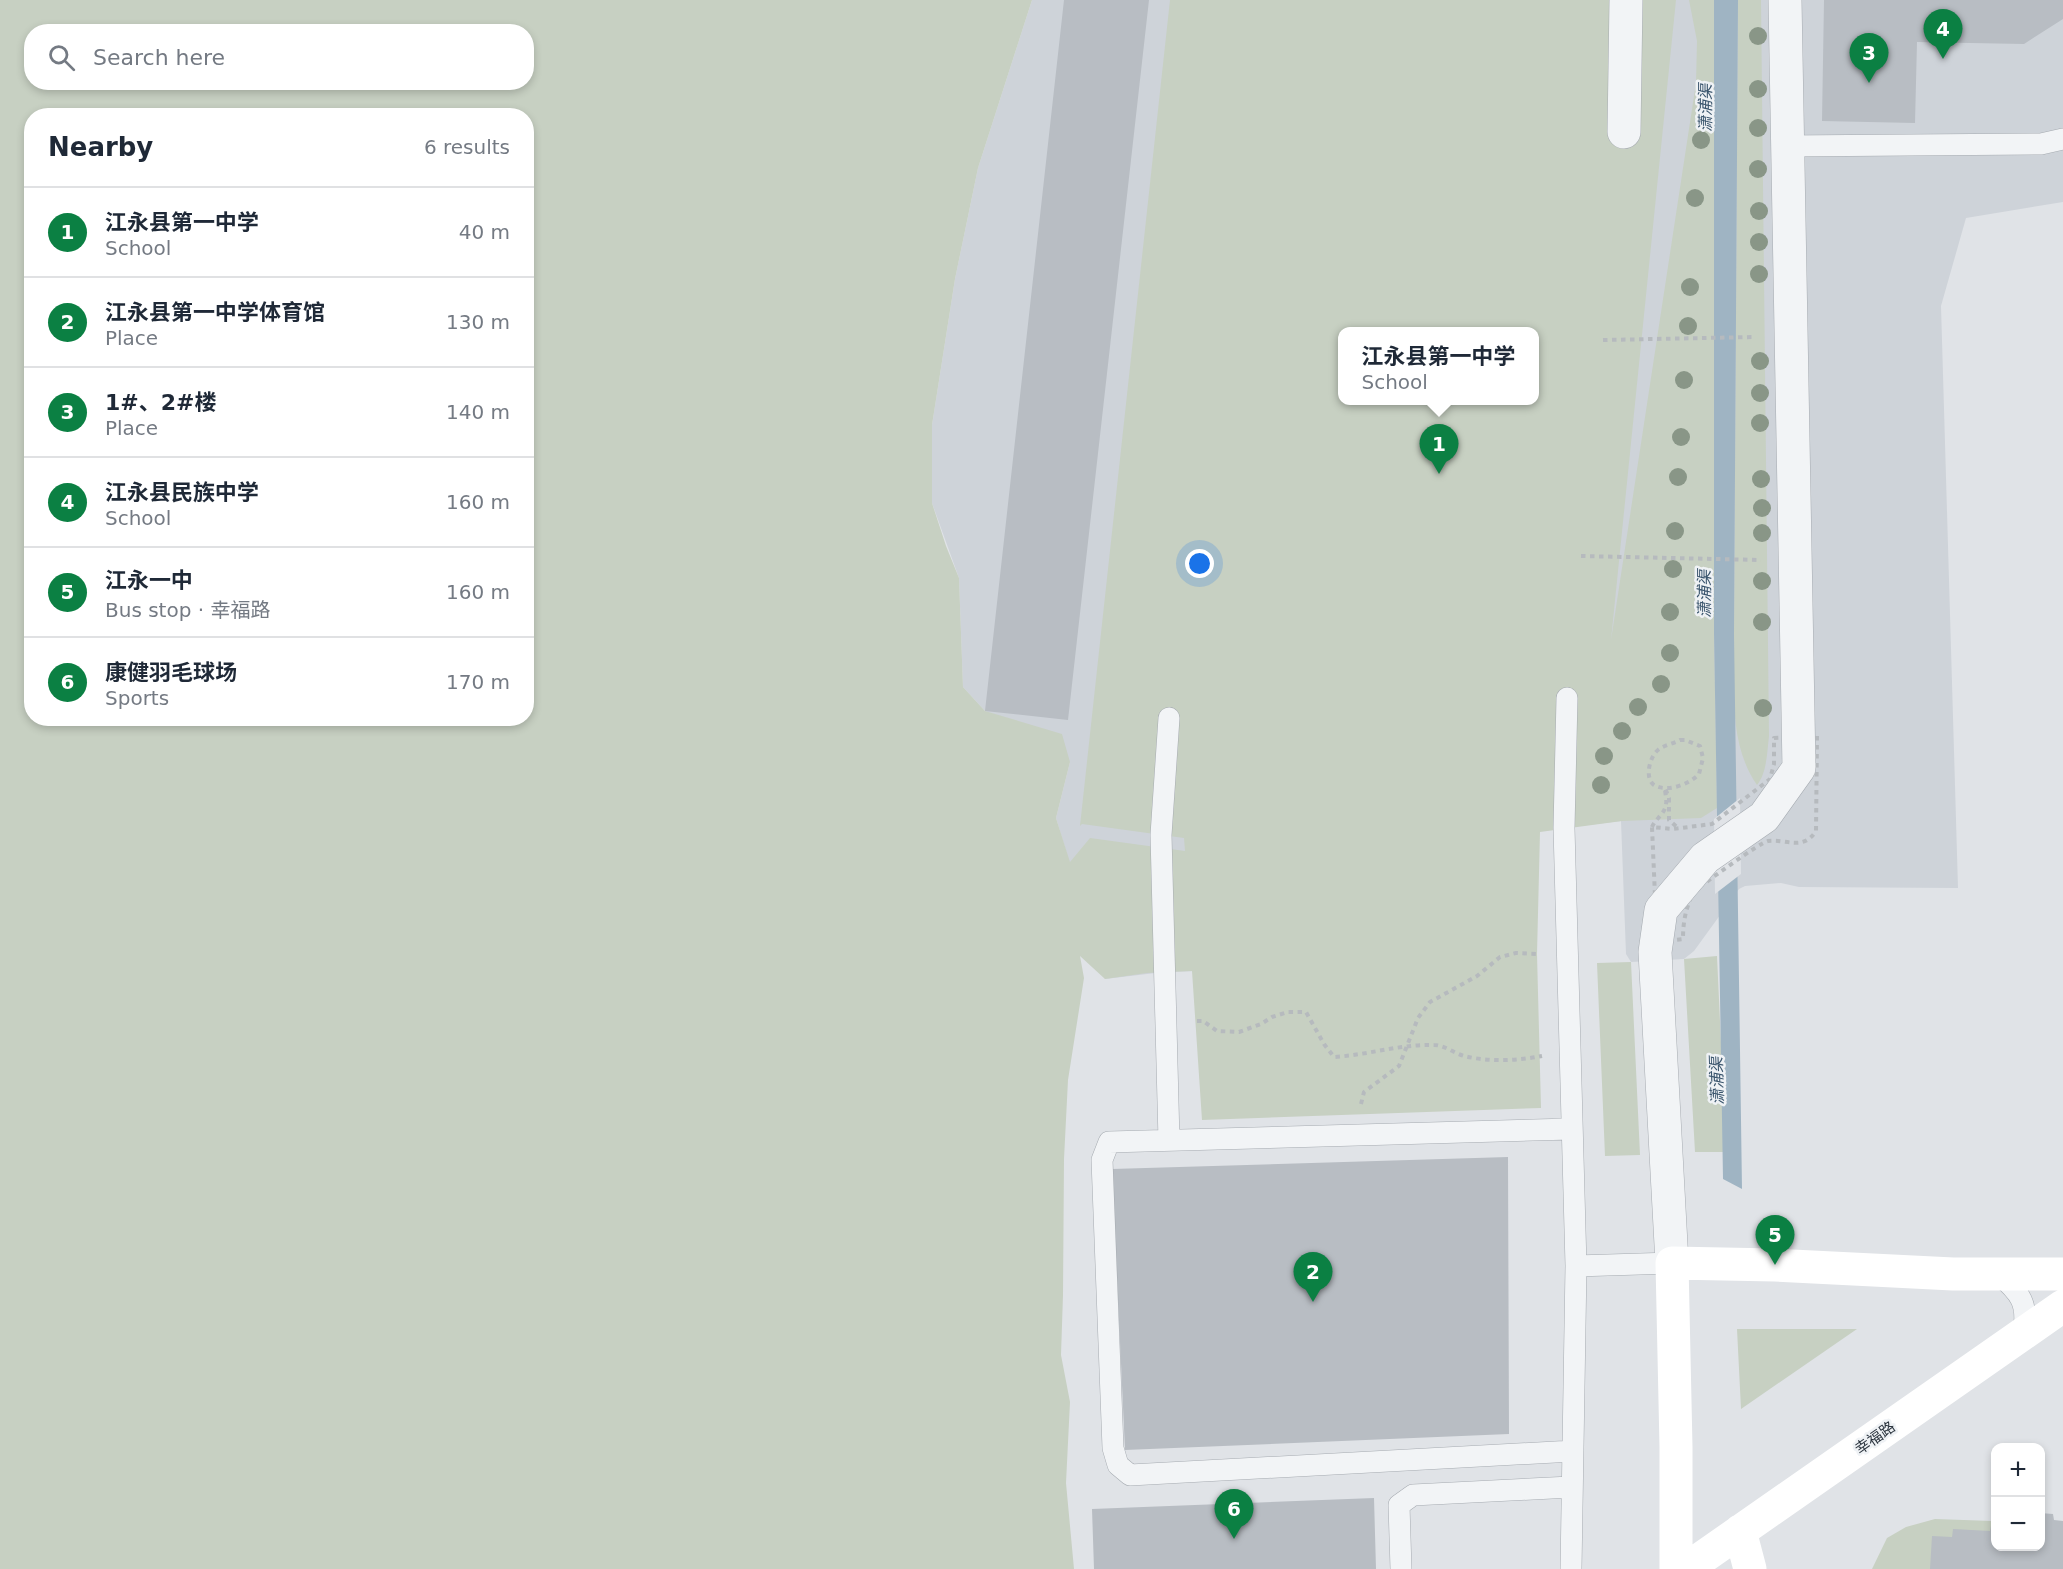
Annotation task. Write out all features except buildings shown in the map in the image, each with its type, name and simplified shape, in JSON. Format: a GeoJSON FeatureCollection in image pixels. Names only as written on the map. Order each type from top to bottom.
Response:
{"type":"FeatureCollection","features":[{"type":"Feature","properties":{"kind":"main road"},"geometry":{"type":"LineString","coordinates":[[1676,1569],[1672,1263],[1774,1265],[1953,1274],[2063,1274]]}},
{"type":"Feature","properties":{"kind":"main road","name":"幸福路"},"geometry":{"type":"LineString","coordinates":[[1686,1569],[2063,1306]]}},
{"type":"Feature","properties":{"kind":"main road"},"geometry":{"type":"LineString","coordinates":[[1740,1531],[1749,1569]]}},
{"type":"Feature","properties":{"kind":"street"},"geometry":{"type":"LineString","coordinates":[[1624,132],[1626,0]]}},
{"type":"Feature","properties":{"kind":"street"},"geometry":{"type":"LineString","coordinates":[[1672,1263],[1655,952],[1661,910],[1705,858],[1764,817],[1799,768],[1785,0]]}},
{"type":"Feature","properties":{"kind":"lane"},"geometry":{"type":"LineString","coordinates":[[1787,146],[2041,144],[2063,139]]}},
{"type":"Feature","properties":{"kind":"lane"},"geometry":{"type":"LineString","coordinates":[[1568,698],[1564,828],[1576,1266],[1571,1569]]}},
{"type":"Feature","properties":{"kind":"lane"},"geometry":{"type":"LineString","coordinates":[[1169,718],[1161,835],[1169,1140]]}},
{"type":"Feature","properties":{"kind":"lane"},"geometry":{"type":"LineString","coordinates":[[1571,1129],[1109,1142],[1102,1160],[1113,1448],[1118,1465],[1130,1475],[1573,1451]]}},
{"type":"Feature","properties":{"kind":"lane"},"geometry":{"type":"LineString","coordinates":[[1576,1266],[1672,1263]]}},
{"type":"Feature","properties":{"kind":"lane"},"geometry":{"type":"LineString","coordinates":[[1998,1274],[2014,1287],[2025,1305],[2026,1319],[2023,1335]]}},
{"type":"Feature","properties":{"kind":"lane"},"geometry":{"type":"LineString","coordinates":[[1401,1569],[1399,1505],[1413,1495],[1571,1487]]}},
{"type":"Feature","properties":{"kind":"path"},"geometry":{"type":"LineString","coordinates":[[1603,340],[1740,337]]}},
{"type":"Feature","properties":{"kind":"path"},"geometry":{"type":"LineString","coordinates":[[1581,556],[1739,560]]}},
{"type":"Feature","properties":{"kind":"path"},"geometry":{"type":"LineString","coordinates":[[1680,740],[1700,746],[1703,758],[1699,774],[1683,784],[1665,788],[1654,785],[1650,780],[1650,761],[1656,752],[1680,740]]}},
{"type":"Feature","properties":{"kind":"path"},"geometry":{"type":"LineString","coordinates":[[1652,827],[1666,805],[1665,788]]}},
{"type":"Feature","properties":{"kind":"path"},"geometry":{"type":"LineString","coordinates":[[1665,788],[1669,798],[1669,820],[1679,829]]}},
{"type":"Feature","properties":{"kind":"path"},"geometry":{"type":"LineString","coordinates":[[1355,1135],[1364,1092],[1399,1066],[1418,1018],[1430,1002],[1477,976],[1500,957],[1516,953],[1566,957]]}},
{"type":"Feature","properties":{"kind":"path"},"geometry":{"type":"LineString","coordinates":[[1166,1017],[1184,1021],[1203,1021],[1217,1031],[1239,1032],[1288,1012],[1306,1012],[1334,1057],[1356,1056],[1372,1051],[1408,1046],[1438,1045],[1453,1053],[1478,1059],[1527,1059],[1569,1053]]}},
{"type":"Feature","properties":{"kind":"shaded area"},"geometry":{"type":"Polygon","coordinates":[[[1032,0],[2063,0],[2063,202],[1966,218],[1941,306],[1958,888],[1799,887],[1781,883],[1745,886],[1739,889],[1694,951],[1684,959],[1631,962],[1626,954],[1621,821],[1546,830],[1488,842],[1229,970],[1164,972],[1105,979],[1056,818],[1070,762],[985,711],[963,687],[959,578],[932,503],[932,425],[955,279],[978,168],[1032,0]]]}},
{"type":"Feature","properties":{"kind":"green space"},"geometry":{"type":"Polygon","coordinates":[[[0,0],[1032,0],[978,168],[955,279],[932,425],[932,503],[959,578],[963,687],[985,711],[1062,734],[1070,762],[1056,818],[1070,862],[1090,838],[1185,851],[1184,838],[1082,824],[1080,826],[1170,0],[1676,0],[1611,640],[1696,83],[1697,41],[1689,0],[1714,0],[1714,633],[1717,808],[1701,818],[1622,821],[1540,832],[1537,954],[1541,1108],[1202,1120],[1192,971],[1147,973],[1105,979],[1080,956],[1084,978],[1068,1080],[1064,1159],[1061,1355],[1070,1402],[1066,1483],[1074,1569],[0,1569],[0,0]]]}},
{"type":"Feature","properties":{"kind":"green space"},"geometry":{"type":"Polygon","coordinates":[[[1738,0],[1761,0],[1769,736],[1765,768],[1757,785],[1747,768],[1741,750],[1737,732],[1734,692],[1738,0]]]}},
{"type":"Feature","properties":{"kind":"green space"},"geometry":{"type":"Polygon","coordinates":[[[1717,956],[1726,1152],[1695,1152],[1684,959],[1717,956]]]}},
{"type":"Feature","properties":{"kind":"green space"},"geometry":{"type":"Polygon","coordinates":[[[1631,962],[1640,1155],[1605,1156],[1597,963],[1631,962]]]}},
{"type":"Feature","properties":{"kind":"green space"},"geometry":{"type":"Polygon","coordinates":[[[1737,1329],[1857,1329],[1741,1409],[1737,1329]]]}},
{"type":"Feature","properties":{"kind":"green space"},"geometry":{"type":"Polygon","coordinates":[[[1935,1519],[1991,1521],[1989,1569],[1872,1569],[1887,1538],[1906,1527],[1935,1519]]]}},
{"type":"Feature","properties":{"kind":"water"},"geometry":{"type":"Polygon","coordinates":[[[1714,0],[1738,0],[1734,634],[1742,1189],[1723,1179],[1714,633],[1714,0]]]}},
{"type":"Feature","properties":{"kind":"pier"},"geometry":{"type":"Polygon","coordinates":[[[1740,798],[1741,874],[1715,894],[1714,819],[1740,798]]]}},
{"type":"Feature","properties":{"kind":"place","name":"江永县民族中学"},"geometry":{"type":"Point","coordinates":[1943,59]}},
{"type":"Feature","properties":{"kind":"place","name":"1#、2#楼"},"geometry":{"type":"Point","coordinates":[1869,83]}},
{"type":"Feature","properties":{"kind":"place","name":"江永县第一中学"},"geometry":{"type":"Point","coordinates":[1439,474]}},
{"type":"Feature","properties":{"kind":"place","name":"江永一中"},"geometry":{"type":"Point","coordinates":[1775,1265]}},
{"type":"Feature","properties":{"kind":"place","name":"江永县第一中学体育馆"},"geometry":{"type":"Point","coordinates":[1313,1302]}},
{"type":"Feature","properties":{"kind":"place","name":"康健羽毛球场"},"geometry":{"type":"Point","coordinates":[1234,1539]}},
{"type":"Feature","properties":{"kind":"water label","name":"潇浦渠"},"geometry":{"type":"Point","coordinates":[1705,108]}},
{"type":"Feature","properties":{"kind":"water label","name":"潇浦渠"},"geometry":{"type":"Point","coordinates":[1704,594]}},
{"type":"Feature","properties":{"kind":"water label","name":"潇浦渠"},"geometry":{"type":"Point","coordinates":[1717,1081]}}]}
